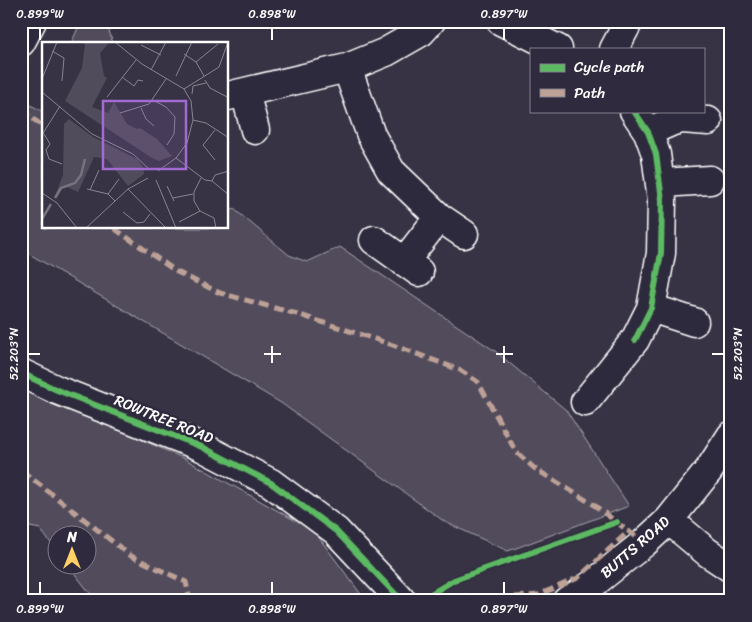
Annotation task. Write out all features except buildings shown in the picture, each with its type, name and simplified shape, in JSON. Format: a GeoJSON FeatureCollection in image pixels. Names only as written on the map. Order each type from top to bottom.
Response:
{"type":"FeatureCollection","features":[{"type":"Feature","properties":{"kind":"street"},"geometry":{"type":"LineString","coordinates":[[21,42],[32,21]]}},
{"type":"Feature","properties":{"kind":"street"},"geometry":{"type":"LineString","coordinates":[[255,130],[236,94],[347,68],[386,52],[422,32],[431,21]]}},
{"type":"Feature","properties":{"kind":"street"},"geometry":{"type":"LineString","coordinates":[[501,21],[556,48]]}},
{"type":"Feature","properties":{"kind":"street"},"geometry":{"type":"LineString","coordinates":[[615,48],[629,21]]}},
{"type":"Feature","properties":{"kind":"street"},"geometry":{"type":"LineString","coordinates":[[347,68],[371,135],[391,171],[439,216],[464,234]]}},
{"type":"Feature","properties":{"kind":"street"},"geometry":{"type":"LineString","coordinates":[[584,402],[635,340],[651,308],[661,253],[662,200],[656,154],[641,122],[682,119],[708,121]]}},
{"type":"Feature","properties":{"kind":"street"},"geometry":{"type":"LineString","coordinates":[[660,184],[710,180]]}},
{"type":"Feature","properties":{"kind":"street"},"geometry":{"type":"LineString","coordinates":[[374,240],[413,261],[439,216]]}},
{"type":"Feature","properties":{"kind":"street"},"geometry":{"type":"LineString","coordinates":[[651,308],[694,322]]}},
{"type":"Feature","properties":{"kind":"street","name":"ROWTREE ROAD"},"geometry":{"type":"LineString","coordinates":[[21,373],[57,390],[202,447],[271,484],[336,532],[402,601]]}},
{"type":"Feature","properties":{"kind":"street","name":"BUTTS ROAD"},"geometry":{"type":"LineString","coordinates":[[568,601],[585,590],[644,543],[668,520],[709,470],[731,436]]}},
{"type":"Feature","properties":{"kind":"street"},"geometry":{"type":"LineString","coordinates":[[668,520],[707,552],[731,568]]}},
{"type":"Feature","properties":{"kind":"shaded area"},"geometry":{"type":"Polygon","coordinates":[[[81,21],[106,21],[112,42],[72,42],[81,21]]]}},
{"type":"Feature","properties":{"kind":"shaded area"},"geometry":{"type":"Polygon","coordinates":[[[21,100],[42,111],[42,229],[229,229],[229,211],[234,209],[289,255],[307,262],[340,247],[495,351],[566,410],[629,506],[508,551],[445,522],[281,403],[21,249],[21,100]]]}},
{"type":"Feature","properties":{"kind":"shaded area"},"geometry":{"type":"Polygon","coordinates":[[[21,386],[185,459],[314,531],[366,601],[96,601],[75,574],[98,574],[98,524],[48,524],[48,539],[40,529],[21,525],[21,386]]]}},
{"type":"Feature","properties":{"kind":"marked path"},"geometry":{"type":"LineString","coordinates":[[21,110],[42,126]]}},
{"type":"Feature","properties":{"kind":"marked path"},"geometry":{"type":"LineString","coordinates":[[115,229],[177,272],[220,293],[297,314],[390,344],[460,370],[478,382],[516,452],[534,468],[594,505],[644,543]]}},
{"type":"Feature","properties":{"kind":"marked path"},"geometry":{"type":"LineString","coordinates":[[21,474],[26,474],[131,556],[186,582],[190,601]]}},
{"type":"Feature","properties":{"kind":"marked path"},"geometry":{"type":"LineString","coordinates":[[457,601],[464,596],[482,600],[538,595],[578,578],[629,531]]}},
{"type":"Feature","properties":{"kind":"cycle path"},"geometry":{"type":"LineString","coordinates":[[635,112],[648,132],[656,154],[662,200],[661,253],[651,308],[635,340]]}},
{"type":"Feature","properties":{"kind":"cycle path"},"geometry":{"type":"LineString","coordinates":[[21,373],[57,390],[202,447],[271,483],[336,531],[402,601]]}},
{"type":"Feature","properties":{"kind":"cycle path"},"geometry":{"type":"LineString","coordinates":[[419,601],[454,580],[617,522]]}}]}
